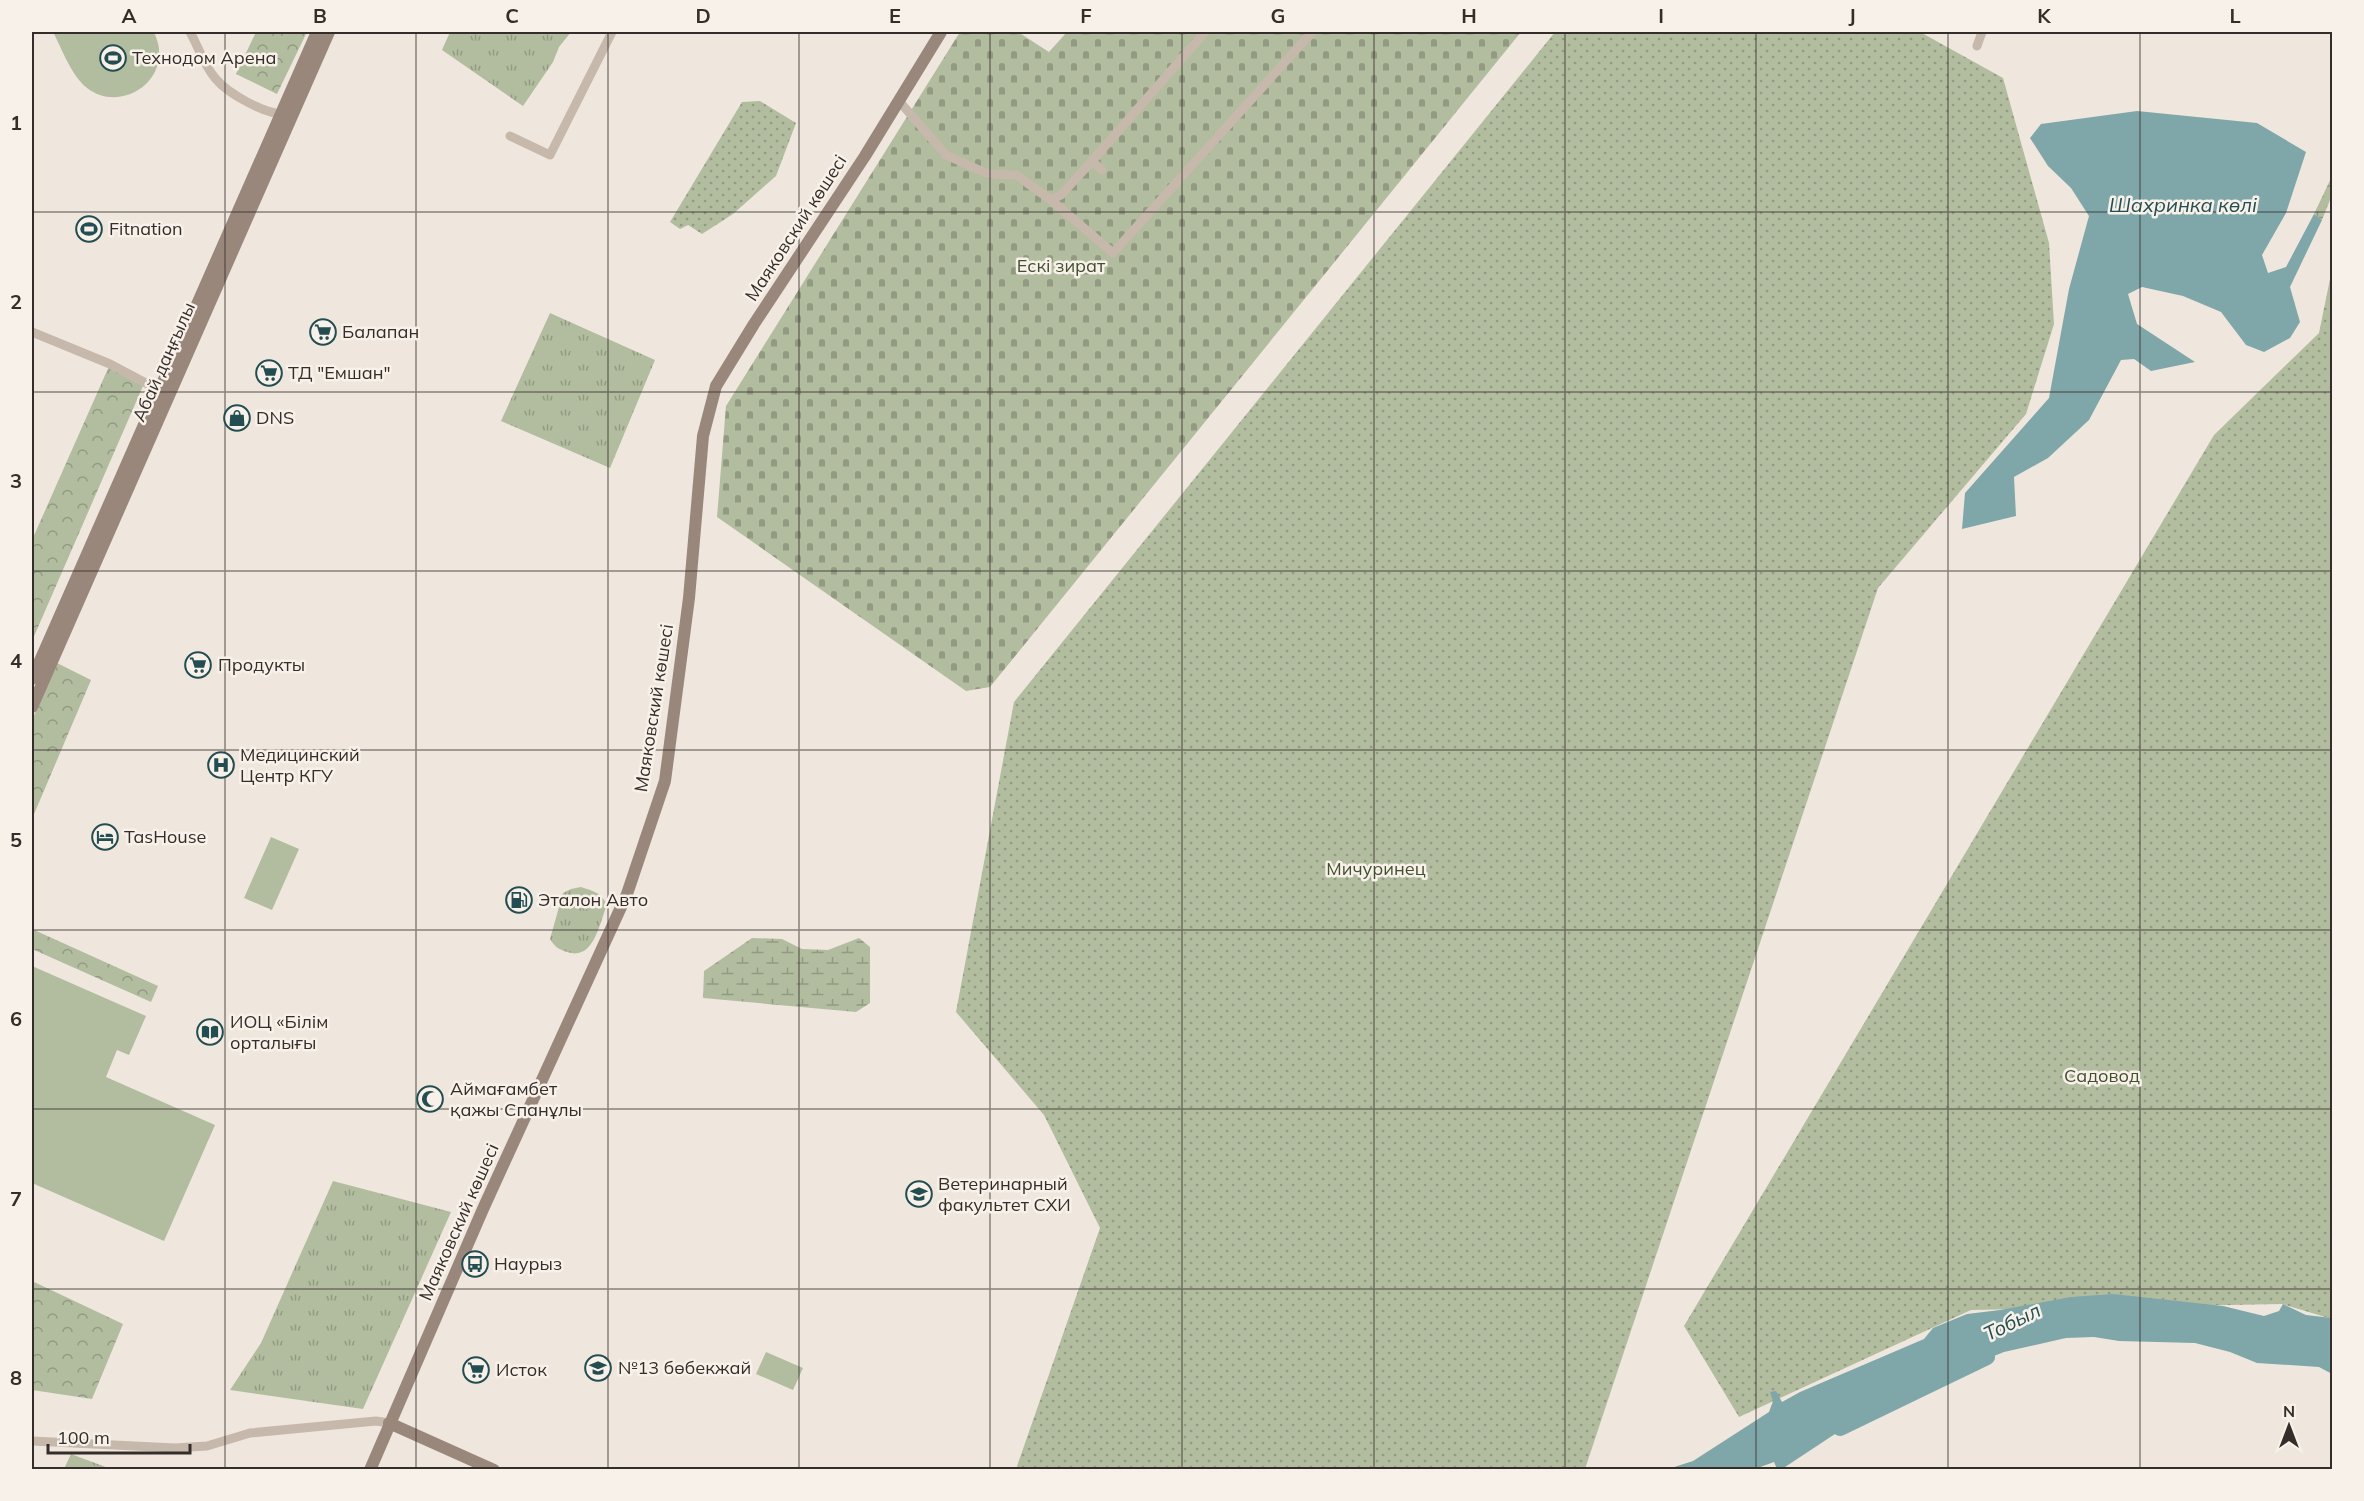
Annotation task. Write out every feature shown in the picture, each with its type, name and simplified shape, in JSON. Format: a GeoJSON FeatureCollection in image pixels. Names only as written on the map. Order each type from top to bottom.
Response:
{"type":"FeatureCollection","features":[{"type":"Feature","properties":{"kind":"main road","name":"Абай даңғылы"},"geometry":{"type":"LineString","coordinates":[[32,707],[166,401],[317,32]]}},
{"type":"Feature","properties":{"kind":"main road","name":"Абай даңғылы"},"geometry":{"type":"LineString","coordinates":[[32,678],[159,390],[285,114],[329,32]]}},
{"type":"Feature","properties":{"kind":"main road","name":"Маяковский көшесі"},"geometry":{"type":"LineString","coordinates":[[370,1470],[483,1209],[627,894],[662,791],[689,598],[703,436],[716,386],[941,32]]}},
{"type":"Feature","properties":{"kind":"main road"},"geometry":{"type":"LineString","coordinates":[[389,1424],[494,1470]]}},
{"type":"Feature","properties":{"kind":"street"},"geometry":{"type":"LineString","coordinates":[[190,32],[215,78],[241,99],[285,114]]}},
{"type":"Feature","properties":{"kind":"street"},"geometry":{"type":"LineString","coordinates":[[510,136],[550,155],[612,32]]}},
{"type":"Feature","properties":{"kind":"street"},"geometry":{"type":"LineString","coordinates":[[1051,200],[1062,195],[1205,32]]}},
{"type":"Feature","properties":{"kind":"street"},"geometry":{"type":"LineString","coordinates":[[899,101],[946,155],[988,174],[1016,175],[1051,200],[1113,253],[1312,32]]}},
{"type":"Feature","properties":{"kind":"street"},"geometry":{"type":"LineString","coordinates":[[1977,46],[1982,32]]}},
{"type":"Feature","properties":{"kind":"street"},"geometry":{"type":"LineString","coordinates":[[1092,161],[1102,170]]}},
{"type":"Feature","properties":{"kind":"street"},"geometry":{"type":"LineString","coordinates":[[32,332],[110,364],[159,390],[166,401]]}},
{"type":"Feature","properties":{"kind":"street"},"geometry":{"type":"LineString","coordinates":[[32,1441],[175,1448],[207,1446],[250,1433],[276,1430],[376,1421],[389,1424]]}},
{"type":"Feature","properties":{"kind":"green space","name":"Технодом Арена"},"geometry":{"type":"Polygon","coordinates":[[[53,32],[154,32],[159,48],[158,63],[153,75],[135,92],[111,97],[99,95],[81,83],[53,32]]]}},
{"type":"Feature","properties":{"kind":"green space"},"geometry":{"type":"Polygon","coordinates":[[[256,32],[307,32],[277,94],[236,74],[256,32]]]}},
{"type":"Feature","properties":{"kind":"green space"},"geometry":{"type":"Polygon","coordinates":[[[450,32],[571,32],[559,47],[553,62],[523,106],[442,50],[450,32]]]}},
{"type":"Feature","properties":{"kind":"green space","name":"Ескі зират"},"geometry":{"type":"Polygon","coordinates":[[[960,32],[1018,32],[1049,52],[1067,32],[1521,32],[990,687],[966,691],[717,517],[726,406],[960,32]]]}},
{"type":"Feature","properties":{"kind":"green space","name":"Мичуринец"},"geometry":{"type":"Polygon","coordinates":[[[1555,32],[1920,32],[2003,78],[2049,243],[2054,324],[2026,414],[1878,588],[1585,1469],[1016,1469],[1100,1228],[1044,1115],[956,1012],[1014,702],[1555,32]]]}},
{"type":"Feature","properties":{"kind":"green space"},"geometry":{"type":"Polygon","coordinates":[[[760,101],[796,123],[776,176],[733,214],[702,234],[688,225],[680,229],[670,222],[742,102],[760,101]]]}},
{"type":"Feature","properties":{"kind":"green space"},"geometry":{"type":"Polygon","coordinates":[[[2332,176],[2332,195],[2322,220],[2314,214],[2332,176]]]}},
{"type":"Feature","properties":{"kind":"green space","name":"Садовод"},"geometry":{"type":"Polygon","coordinates":[[[2332,269],[2332,1319],[2282,1304],[1971,1310],[1739,1417],[1684,1326],[2214,435],[2319,333],[2332,269]]]}},
{"type":"Feature","properties":{"kind":"green space"},"geometry":{"type":"Polygon","coordinates":[[[550,313],[655,360],[610,468],[501,421],[550,313]]]}},
{"type":"Feature","properties":{"kind":"green space"},"geometry":{"type":"Polygon","coordinates":[[[110,364],[143,386],[32,641],[32,540],[110,364]]]}},
{"type":"Feature","properties":{"kind":"green space"},"geometry":{"type":"Polygon","coordinates":[[[57,663],[91,680],[32,819],[32,720],[57,663]]]}},
{"type":"Feature","properties":{"kind":"green space"},"geometry":{"type":"Polygon","coordinates":[[[271,837],[299,849],[272,910],[244,898],[271,837]]]}},
{"type":"Feature","properties":{"kind":"green space"},"geometry":{"type":"Polygon","coordinates":[[[581,887],[600,895],[607,905],[598,931],[589,946],[584,951],[567,952],[555,946],[550,939],[563,893],[581,887]]]}},
{"type":"Feature","properties":{"kind":"green space"},"geometry":{"type":"Polygon","coordinates":[[[32,929],[158,986],[151,1002],[32,949],[32,929]]]}},
{"type":"Feature","properties":{"kind":"green space"},"geometry":{"type":"Polygon","coordinates":[[[752,938],[782,939],[802,949],[828,950],[859,938],[870,947],[870,1003],[856,1012],[703,998],[704,971],[752,938]]]}},
{"type":"Feature","properties":{"kind":"green space"},"geometry":{"type":"Polygon","coordinates":[[[32,966],[146,1016],[129,1055],[117,1050],[106,1077],[215,1125],[164,1241],[32,1183],[32,966]]]}},
{"type":"Feature","properties":{"kind":"green space"},"geometry":{"type":"Polygon","coordinates":[[[333,1181],[451,1212],[363,1409],[230,1390],[261,1343],[333,1181]]]}},
{"type":"Feature","properties":{"kind":"green space"},"geometry":{"type":"Polygon","coordinates":[[[32,1281],[123,1324],[92,1399],[32,1390],[32,1281]]]}},
{"type":"Feature","properties":{"kind":"green space"},"geometry":{"type":"Polygon","coordinates":[[[766,1352],[803,1368],[793,1390],[756,1374],[766,1352]]]}},
{"type":"Feature","properties":{"kind":"green space"},"geometry":{"type":"Polygon","coordinates":[[[71,1454],[111,1469],[64,1469],[71,1454]]]}},
{"type":"Feature","properties":{"kind":"water","name":"Шахринка көлі"},"geometry":{"type":"Polygon","coordinates":[[[2137,111],[2257,123],[2306,152],[2286,213],[2262,255],[2268,273],[2286,267],[2314,214],[2322,220],[2290,287],[2300,322],[2290,338],[2264,352],[2246,345],[2221,312],[2183,296],[2142,287],[2128,294],[2137,324],[2195,362],[2151,371],[2134,359],[2121,360],[2089,420],[2048,458],[2014,477],[2016,516],[1962,529],[1965,493],[2049,398],[2069,289],[2089,216],[2071,188],[2048,166],[2030,138],[2041,124],[2137,111]]]}},
{"type":"Feature","properties":{"kind":"water"},"geometry":{"type":"Polygon","coordinates":[[[2113,1294],[2223,1306],[2264,1316],[2279,1311],[2283,1304],[2306,1315],[2332,1318],[2332,1374],[2319,1367],[2257,1363],[2230,1352],[2195,1343],[2119,1341],[2094,1337],[2066,1338],[2004,1352],[1891,1397],[1782,1469],[1777,1469],[1774,1462],[1755,1469],[1668,1469],[1693,1461],[1769,1412],[1773,1401],[1770,1392],[1776,1391],[1782,1402],[1800,1392],[1924,1339],[1933,1328],[1967,1314],[2071,1297],[2113,1294]]]}},
{"type":"Feature","properties":{"kind":"waterway","name":"Тобыл"},"geometry":{"type":"LineString","coordinates":[[1840,1428],[1987,1357]]}},
{"type":"Feature","properties":{"kind":"place","name":"Технодом Арена"},"geometry":{"type":"Point","coordinates":[113,58]}},
{"type":"Feature","properties":{"kind":"place","name":"Fitnation"},"geometry":{"type":"Point","coordinates":[89,229]}},
{"type":"Feature","properties":{"kind":"place","name":"Балапан"},"geometry":{"type":"Point","coordinates":[323,332]}},
{"type":"Feature","properties":{"kind":"place","name":"ТД \"Емшан\""},"geometry":{"type":"Point","coordinates":[269,373]}},
{"type":"Feature","properties":{"kind":"place","name":"DNS"},"geometry":{"type":"Point","coordinates":[237,418]}},
{"type":"Feature","properties":{"kind":"place","name":"Продукты"},"geometry":{"type":"Point","coordinates":[198,665]}},
{"type":"Feature","properties":{"kind":"place","name":"Медицинский Центр КГУ"},"geometry":{"type":"Point","coordinates":[221,765]}},
{"type":"Feature","properties":{"kind":"place","name":"TasHouse"},"geometry":{"type":"Point","coordinates":[105,837]}},
{"type":"Feature","properties":{"kind":"place","name":"Эталон Авто"},"geometry":{"type":"Point","coordinates":[519,900]}},
{"type":"Feature","properties":{"kind":"place","name":"ИОЦ «Білім орталығы"},"geometry":{"type":"Point","coordinates":[210,1032]}},
{"type":"Feature","properties":{"kind":"place","name":"Аймағамбет қажы Спанұлы"},"geometry":{"type":"Point","coordinates":[430,1099]}},
{"type":"Feature","properties":{"kind":"place","name":"Ветеринарный факультет СХИ"},"geometry":{"type":"Point","coordinates":[919,1194]}},
{"type":"Feature","properties":{"kind":"place","name":"Наурыз"},"geometry":{"type":"Point","coordinates":[475,1264]}},
{"type":"Feature","properties":{"kind":"place","name":"№13 бөбекжай"},"geometry":{"type":"Point","coordinates":[598,1368]}},
{"type":"Feature","properties":{"kind":"place","name":"Исток"},"geometry":{"type":"Point","coordinates":[476,1370]}}]}
